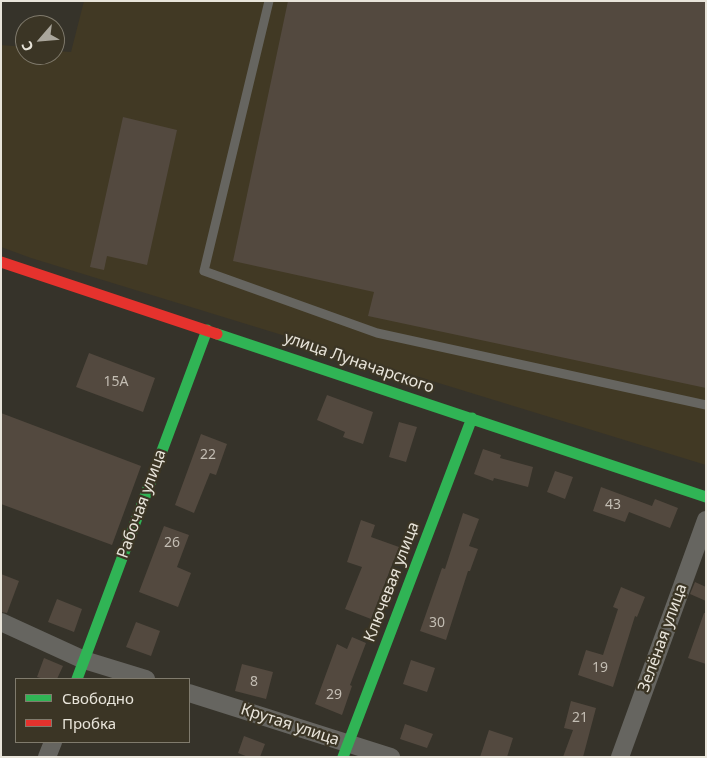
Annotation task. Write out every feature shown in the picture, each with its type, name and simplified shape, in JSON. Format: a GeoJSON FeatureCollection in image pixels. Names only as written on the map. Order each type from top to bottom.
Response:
{"type":"FeatureCollection","features":[{"type":"Feature","properties":{"kind":"street","name":"улица Луначарского"},"geometry":{"type":"LineString","coordinates":[[1,262],[706,497]]}},
{"type":"Feature","properties":{"kind":"street","name":"Рабочая улица"},"geometry":{"type":"LineString","coordinates":[[77,678],[207,330]]}},
{"type":"Feature","properties":{"kind":"street","name":"Ключевая улица"},"geometry":{"type":"LineString","coordinates":[[345,750],[472,418]]}},
{"type":"Feature","properties":{"kind":"street","name":"Зелёная улица"},"geometry":{"type":"LineString","coordinates":[[620,757],[706,520]]}},
{"type":"Feature","properties":{"kind":"street"},"geometry":{"type":"LineString","coordinates":[[1,622],[84,660],[143,678]]}},
{"type":"Feature","properties":{"kind":"street","name":"Крутая улица"},"geometry":{"type":"LineString","coordinates":[[190,693],[345,750],[391,757]]}},
{"type":"Feature","properties":{"kind":"street"},"geometry":{"type":"LineString","coordinates":[[48,757],[53,743]]}},
{"type":"Feature","properties":{"kind":"lane"},"geometry":{"type":"LineString","coordinates":[[268,1],[204,271],[377,333],[706,405]]}},
{"type":"Feature","properties":{"kind":"shaded area"},"geometry":{"type":"Polygon","coordinates":[[[84,1],[706,1],[706,465],[31,258],[1,247],[1,45],[15,46],[15,65],[65,65],[65,52],[71,52],[84,1]]]}},
{"type":"Feature","properties":{"kind":"building"},"geometry":{"type":"Polygon","coordinates":[[[288,1],[706,1],[706,388],[368,316],[374,292],[233,261],[288,1]]]}},
{"type":"Feature","properties":{"kind":"building"},"geometry":{"type":"Polygon","coordinates":[[[123,117],[177,130],[147,265],[107,256],[104,270],[90,267],[123,117]]]}},
{"type":"Feature","properties":{"kind":"building"},"geometry":{"type":"Polygon","coordinates":[[[89,353],[155,378],[143,412],[76,387],[89,353]]]}},
{"type":"Feature","properties":{"kind":"building"},"geometry":{"type":"Polygon","coordinates":[[[327,395],[373,412],[363,444],[343,437],[345,432],[317,420],[327,395]]]}},
{"type":"Feature","properties":{"kind":"building"},"geometry":{"type":"Polygon","coordinates":[[[1,413],[141,466],[112,545],[1,504],[1,413]]]}},
{"type":"Feature","properties":{"kind":"building"},"geometry":{"type":"Polygon","coordinates":[[[399,422],[417,427],[406,462],[389,457],[399,422]]]}},
{"type":"Feature","properties":{"kind":"building"},"geometry":{"type":"Polygon","coordinates":[[[201,434],[227,444],[216,475],[210,473],[194,513],[175,505],[201,434]]]}},
{"type":"Feature","properties":{"kind":"building"},"geometry":{"type":"Polygon","coordinates":[[[483,449],[501,455],[500,458],[533,467],[528,487],[494,478],[493,481],[474,474],[483,449]]]}},
{"type":"Feature","properties":{"kind":"building"},"geometry":{"type":"Polygon","coordinates":[[[555,471],[573,477],[565,499],[547,492],[555,471]]]}},
{"type":"Feature","properties":{"kind":"building"},"geometry":{"type":"Polygon","coordinates":[[[601,487],[652,506],[655,499],[678,508],[670,528],[629,512],[625,522],[593,511],[601,487]]]}},
{"type":"Feature","properties":{"kind":"building"},"geometry":{"type":"Polygon","coordinates":[[[463,513],[479,519],[469,546],[478,549],[470,571],[468,571],[446,640],[420,631],[442,568],[445,569],[463,513]]]}},
{"type":"Feature","properties":{"kind":"building"},"geometry":{"type":"Polygon","coordinates":[[[361,520],[375,525],[371,537],[399,547],[371,619],[345,609],[362,567],[347,562],[361,520]]]}},
{"type":"Feature","properties":{"kind":"building"},"geometry":{"type":"Polygon","coordinates":[[[164,526],[189,535],[177,567],[191,573],[178,607],[139,592],[164,526]]]}},
{"type":"Feature","properties":{"kind":"building"},"geometry":{"type":"Polygon","coordinates":[[[1,574],[19,581],[7,613],[1,612],[1,574]]]}},
{"type":"Feature","properties":{"kind":"building"},"geometry":{"type":"Polygon","coordinates":[[[695,582],[706,587],[706,601],[690,594],[695,582]]]}},
{"type":"Feature","properties":{"kind":"building"},"geometry":{"type":"Polygon","coordinates":[[[621,587],[645,597],[637,617],[635,616],[613,687],[578,675],[586,650],[603,655],[618,609],[613,607],[621,587]]]}},
{"type":"Feature","properties":{"kind":"building"},"geometry":{"type":"Polygon","coordinates":[[[57,599],[82,609],[74,632],[48,622],[57,599]]]}},
{"type":"Feature","properties":{"kind":"building"},"geometry":{"type":"Polygon","coordinates":[[[704,613],[706,613],[706,664],[688,658],[704,613]]]}},
{"type":"Feature","properties":{"kind":"building"},"geometry":{"type":"Polygon","coordinates":[[[136,622],[160,631],[151,656],[126,647],[136,622]]]}},
{"type":"Feature","properties":{"kind":"building"},"geometry":{"type":"Polygon","coordinates":[[[352,637],[366,643],[350,685],[352,686],[342,715],[315,704],[337,644],[347,649],[352,637]]]}},
{"type":"Feature","properties":{"kind":"building"},"geometry":{"type":"Polygon","coordinates":[[[44,658],[63,666],[57,678],[37,677],[44,658]]]}},
{"type":"Feature","properties":{"kind":"building"},"geometry":{"type":"Polygon","coordinates":[[[411,660],[435,668],[427,692],[403,684],[411,660]]]}},
{"type":"Feature","properties":{"kind":"building"},"geometry":{"type":"Polygon","coordinates":[[[242,664],[273,672],[266,699],[235,691],[242,664]]]}},
{"type":"Feature","properties":{"kind":"building"},"geometry":{"type":"Polygon","coordinates":[[[571,701],[596,708],[583,757],[563,757],[573,730],[564,728],[571,701]]]}},
{"type":"Feature","properties":{"kind":"building"},"geometry":{"type":"Polygon","coordinates":[[[405,724],[433,734],[427,748],[400,739],[405,724]]]}},
{"type":"Feature","properties":{"kind":"building"},"geometry":{"type":"Polygon","coordinates":[[[489,730],[513,738],[507,757],[480,757],[489,730]]]}},
{"type":"Feature","properties":{"kind":"building"},"geometry":{"type":"Polygon","coordinates":[[[244,736],[265,744],[260,757],[248,757],[238,753],[244,736]]]}},
{"type":"Feature","properties":{"kind":"traffic: fast"},"geometry":{"type":"LineString","coordinates":[[77,678],[207,330]]}},
{"type":"Feature","properties":{"kind":"traffic: fast"},"geometry":{"type":"LineString","coordinates":[[217,334],[706,497]]}},
{"type":"Feature","properties":{"kind":"traffic: fast"},"geometry":{"type":"LineString","coordinates":[[343,757],[472,418]]}},
{"type":"Feature","properties":{"kind":"traffic: jam"},"geometry":{"type":"LineString","coordinates":[[1,262],[217,334]]}}]}
